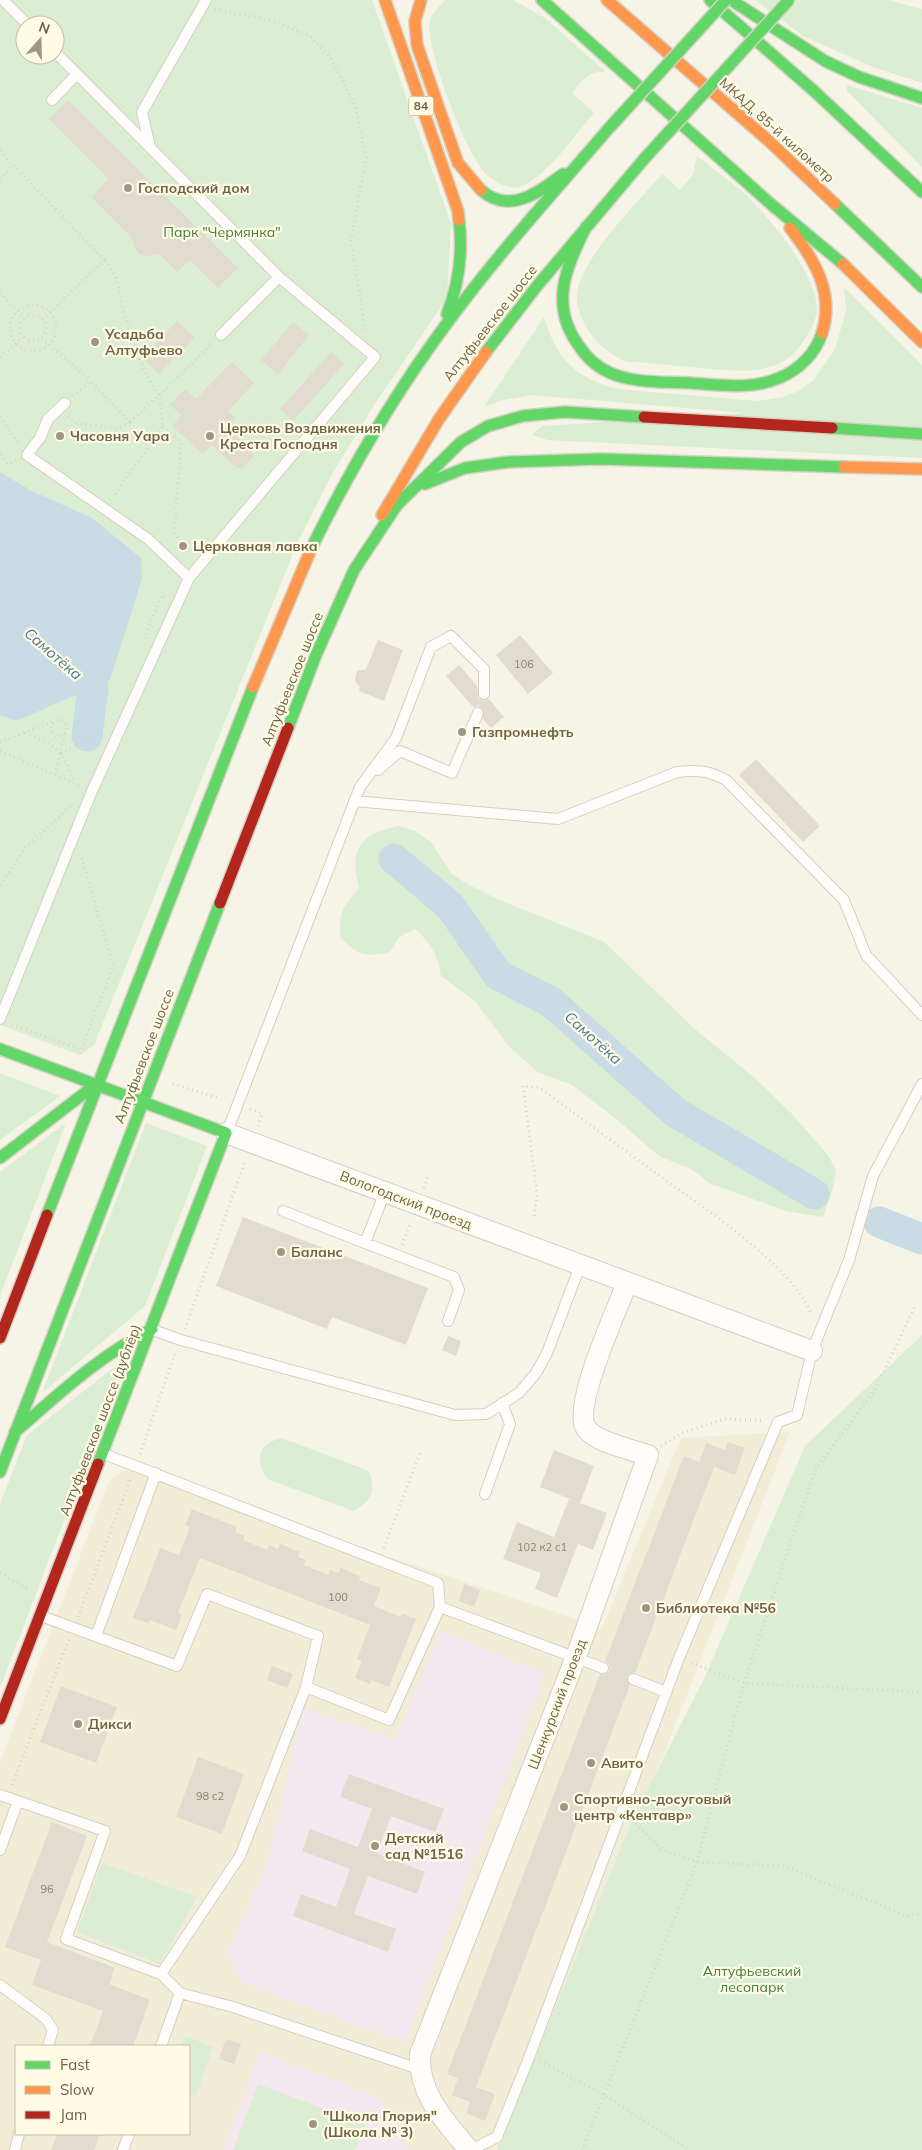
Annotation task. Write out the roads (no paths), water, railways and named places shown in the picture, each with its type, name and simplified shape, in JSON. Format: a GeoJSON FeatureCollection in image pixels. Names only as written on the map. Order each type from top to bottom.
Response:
{"type":"FeatureCollection","features":[{"type":"Feature","properties":{"kind":"main road","name":"84"},"geometry":{"type":"LineString","coordinates":[[385,0],[459,220],[462,238],[461,267],[454,298],[436,338]]}},
{"type":"Feature","properties":{"kind":"main road"},"geometry":{"type":"LineString","coordinates":[[421,0],[415,21],[417,45],[458,163],[476,187],[486,196],[501,202],[520,202],[545,188],[586,155]]}},
{"type":"Feature","properties":{"kind":"main road"},"geometry":{"type":"LineString","coordinates":[[537,0],[556,12]]}},
{"type":"Feature","properties":{"kind":"main road"},"geometry":{"type":"LineString","coordinates":[[542,0],[772,206],[846,267],[922,342]]}},
{"type":"Feature","properties":{"kind":"main road","name":"МКАД, 85-й километр"},"geometry":{"type":"LineString","coordinates":[[608,0],[768,141],[922,287]]}},
{"type":"Feature","properties":{"kind":"main road"},"geometry":{"type":"LineString","coordinates":[[710,0],[814,91],[922,192]]}},
{"type":"Feature","properties":{"kind":"main road"},"geometry":{"type":"LineString","coordinates":[[0,1338],[95,1085],[273,637],[311,549],[349,477],[398,394],[436,338],[479,283],[610,127],[726,0]]}},
{"type":"Feature","properties":{"kind":"main road"},"geometry":{"type":"LineString","coordinates":[[731,0],[825,61],[860,77],[922,98]]}},
{"type":"Feature","properties":{"kind":"main road","name":"Алтуфьевское шоссе"},"geometry":{"type":"LineString","coordinates":[[0,1472],[141,1103],[316,655],[354,570],[390,500],[438,419],[474,365],[644,159],[789,0]]}},
{"type":"Feature","properties":{"kind":"main road"},"geometry":{"type":"LineString","coordinates":[[586,227],[571,260],[562,288],[563,314],[570,336],[586,355],[603,368],[621,376],[648,381],[739,386],[767,383],[788,376],[805,361],[818,344],[826,321],[828,302],[822,279],[812,256],[772,206]]}},
{"type":"Feature","properties":{"kind":"main road"},"geometry":{"type":"LineString","coordinates":[[354,570],[397,505],[460,442],[488,426],[523,416],[565,412],[922,434]]}},
{"type":"Feature","properties":{"kind":"main road"},"geometry":{"type":"LineString","coordinates":[[415,489],[465,468],[508,462],[601,459],[922,470]]}},
{"type":"Feature","properties":{"kind":"main road","name":"Вологодский проезд"},"geometry":{"type":"LineString","coordinates":[[0,1049],[226,1133]]}},
{"type":"Feature","properties":{"kind":"main road"},"geometry":{"type":"LineString","coordinates":[[0,1158],[95,1085]]}},
{"type":"Feature","properties":{"kind":"main road","name":"Алтуфьевское шоссе (дублёр)"},"geometry":{"type":"LineString","coordinates":[[0,1719],[226,1133]]}},
{"type":"Feature","properties":{"kind":"main road"},"geometry":{"type":"LineString","coordinates":[[15,1432],[112,1350],[131,1338],[152,1329]]}},
{"type":"Feature","properties":{"kind":"street","name":"Вологодский проезд"},"geometry":{"type":"LineString","coordinates":[[226,1133],[627,1283],[658,1300],[812,1351]]}},
{"type":"Feature","properties":{"kind":"street","name":"Шенкурский проезд"},"geometry":{"type":"LineString","coordinates":[[470,2150],[435,2109],[424,2086],[419,2068],[420,2054],[576,1657],[648,1455],[598,1438],[586,1428],[583,1416],[590,1377],[627,1283]]}},
{"type":"Feature","properties":{"kind":"lane"},"geometry":{"type":"LineString","coordinates":[[3,0],[18,15]]}},
{"type":"Feature","properties":{"kind":"lane"},"geometry":{"type":"LineString","coordinates":[[150,148],[142,112],[204,3]]}},
{"type":"Feature","properties":{"kind":"lane"},"geometry":{"type":"LineString","coordinates":[[4,1021],[90,790],[189,578],[375,357],[279,277],[65,62]]}},
{"type":"Feature","properties":{"kind":"lane"},"geometry":{"type":"LineString","coordinates":[[52,100],[77,74]]}},
{"type":"Feature","properties":{"kind":"lane"},"geometry":{"type":"LineString","coordinates":[[221,335],[279,277]]}},
{"type":"Feature","properties":{"kind":"lane"},"geometry":{"type":"LineString","coordinates":[[62,405],[48,419],[40,438],[27,455],[148,539],[189,578]]}},
{"type":"Feature","properties":{"kind":"lane"},"geometry":{"type":"LineString","coordinates":[[226,1133],[354,802],[365,780],[396,738],[431,647],[451,636],[484,669],[484,694]]}},
{"type":"Feature","properties":{"kind":"lane"},"geometry":{"type":"LineString","coordinates":[[365,780],[400,751],[452,773],[478,713]]}},
{"type":"Feature","properties":{"kind":"lane"},"geometry":{"type":"LineString","coordinates":[[354,802],[558,819],[677,772],[697,770],[714,773],[726,780],[844,900],[866,955],[922,1015]]}},
{"type":"Feature","properties":{"kind":"lane"},"geometry":{"type":"LineString","coordinates":[[470,2150],[497,2137],[530,2055],[679,1658],[778,1422],[797,1415],[812,1351],[849,1260],[873,1176],[922,1084]]}},
{"type":"Feature","properties":{"kind":"lane"},"geometry":{"type":"LineString","coordinates":[[365,1243],[385,1192]]}},
{"type":"Feature","properties":{"kind":"lane"},"geometry":{"type":"LineString","coordinates":[[283,1211],[454,1277],[459,1290],[448,1321]]}},
{"type":"Feature","properties":{"kind":"lane"},"geometry":{"type":"LineString","coordinates":[[152,1329],[181,1340],[455,1415],[486,1414],[518,1393],[536,1373],[547,1353],[580,1266]]}},
{"type":"Feature","properties":{"kind":"lane"},"geometry":{"type":"LineString","coordinates":[[486,1494],[510,1424],[502,1403]]}},
{"type":"Feature","properties":{"kind":"lane"},"geometry":{"type":"LineString","coordinates":[[103,1454],[136,1465],[438,1583],[440,1608],[389,1720],[306,1687]]}},
{"type":"Feature","properties":{"kind":"lane"},"geometry":{"type":"LineString","coordinates":[[96,1636],[156,1473]]}},
{"type":"Feature","properties":{"kind":"lane"},"geometry":{"type":"LineString","coordinates":[[40,1615],[177,1666],[207,1594],[318,1636],[306,1687],[240,1856],[161,1974]]}},
{"type":"Feature","properties":{"kind":"lane"},"geometry":{"type":"LineString","coordinates":[[440,1608],[602,1668]]}},
{"type":"Feature","properties":{"kind":"lane"},"geometry":{"type":"LineString","coordinates":[[633,1679],[666,1692]]}},
{"type":"Feature","properties":{"kind":"lane"},"geometry":{"type":"LineString","coordinates":[[4,1796],[105,1831],[66,1939],[161,1974],[180,1993],[233,2008],[419,2068]]}},
{"type":"Feature","properties":{"kind":"lane"},"geometry":{"type":"LineString","coordinates":[[0,1850],[18,1801]]}},
{"type":"Feature","properties":{"kind":"lane"},"geometry":{"type":"LineString","coordinates":[[0,1985],[46,2019],[53,2030],[48,2045]]}},
{"type":"Feature","properties":{"kind":"lane"},"geometry":{"type":"LineString","coordinates":[[161,2045],[180,1993]]}},
{"type":"Feature","properties":{"kind":"lane"},"geometry":{"type":"LineString","coordinates":[[15,2150],[19,2135]]}},
{"type":"Feature","properties":{"kind":"lane"},"geometry":{"type":"LineString","coordinates":[[123,2150],[129,2135]]}},
{"type":"Feature","properties":{"kind":"water"},"geometry":{"type":"Polygon","coordinates":[[[0,472],[30,490],[92,518],[141,558],[142,579],[110,680],[16,721],[0,715],[0,472]]]}},
{"type":"Feature","properties":{"kind":"waterway","name":"Самотёка"},"geometry":{"type":"LineString","coordinates":[[0,608],[93,689],[87,736]]}},
{"type":"Feature","properties":{"kind":"waterway","name":"Самотёка"},"geometry":{"type":"LineString","coordinates":[[394,859],[450,906],[498,975],[551,1002],[675,1112],[814,1194]]}},
{"type":"Feature","properties":{"kind":"waterway","name":"Самотёка"},"geometry":{"type":"LineString","coordinates":[[879,1222],[922,1239]]}},
{"type":"Feature","properties":{"kind":"place","name":"Господский дом"},"geometry":{"type":"Point","coordinates":[128,188]}},
{"type":"Feature","properties":{"kind":"place","name":"Усадьба Алтуфьево"},"geometry":{"type":"Point","coordinates":[95,342]}},
{"type":"Feature","properties":{"kind":"place","name":"Часовня Уара"},"geometry":{"type":"Point","coordinates":[60,436]}},
{"type":"Feature","properties":{"kind":"place","name":"Церковь Воздвижения Креста Господня"},"geometry":{"type":"Point","coordinates":[210,436]}},
{"type":"Feature","properties":{"kind":"place","name":"Церковная лавка"},"geometry":{"type":"Point","coordinates":[183,546]}},
{"type":"Feature","properties":{"kind":"place","name":"Газпромнефть"},"geometry":{"type":"Point","coordinates":[462,732]}},
{"type":"Feature","properties":{"kind":"place","name":"Баланс"},"geometry":{"type":"Point","coordinates":[281,1252]}},
{"type":"Feature","properties":{"kind":"place","name":"Библиотека №56"},"geometry":{"type":"Point","coordinates":[646,1608]}},
{"type":"Feature","properties":{"kind":"place","name":"Дикси"},"geometry":{"type":"Point","coordinates":[78,1724]}},
{"type":"Feature","properties":{"kind":"place","name":"Авито"},"geometry":{"type":"Point","coordinates":[591,1763]}},
{"type":"Feature","properties":{"kind":"place","name":"Спортивно-досуговый центр «Кентавр»"},"geometry":{"type":"Point","coordinates":[564,1807]}},
{"type":"Feature","properties":{"kind":"place","name":"Детский сад №1516"},"geometry":{"type":"Point","coordinates":[375,1846]}},
{"type":"Feature","properties":{"kind":"place","name":"\"Школа Глория\" (Школа № 3)"},"geometry":{"type":"Point","coordinates":[313,2124]}},
{"type":"Feature","properties":{"kind":"park label","name":"Парк \"Чермянка\""},"geometry":{"type":"Point","coordinates":[222,232]}},
{"type":"Feature","properties":{"kind":"park label","name":"Алтуфьевский лесопарк"},"geometry":{"type":"Point","coordinates":[752,1979]}}]}
